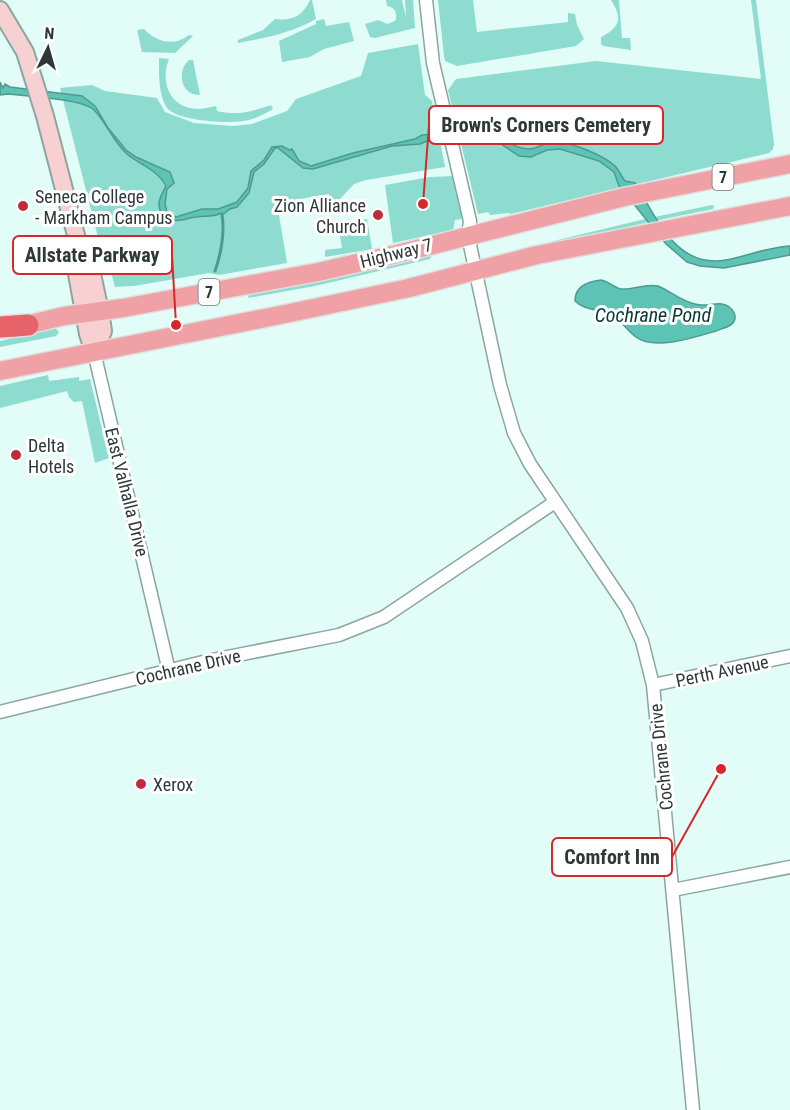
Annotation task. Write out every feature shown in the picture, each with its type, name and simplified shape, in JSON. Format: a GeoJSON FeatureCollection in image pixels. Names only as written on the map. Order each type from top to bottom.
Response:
{"type":"FeatureCollection","features":[{"type":"Feature","properties":{"kind":"highway"},"geometry":{"type":"LineString","coordinates":[[0,329],[28,325]]}},
{"type":"Feature","properties":{"kind":"main road","name":"Highway 7"},"geometry":{"type":"LineString","coordinates":[[28,325],[318,272],[624,196],[790,164]]}},
{"type":"Feature","properties":{"kind":"main road","name":"Highway 7"},"geometry":{"type":"LineString","coordinates":[[0,370],[307,310],[537,255],[790,206]]}},
{"type":"Feature","properties":{"kind":"street","name":"Cochrane Drive"},"geometry":{"type":"LineString","coordinates":[[426,0],[433,63],[470,221],[468,236],[475,271],[500,385],[514,432],[530,464],[627,608],[642,641],[654,685],[693,1110]]}},
{"type":"Feature","properties":{"kind":"street"},"geometry":{"type":"LineString","coordinates":[[0,10],[25,52],[45,116],[78,243],[89,260],[92,312],[103,331],[94,352]]}},
{"type":"Feature","properties":{"kind":"street","name":"East Valhalla Drive"},"geometry":{"type":"LineString","coordinates":[[94,352],[169,671]]}},
{"type":"Feature","properties":{"kind":"street","name":"Cochrane Drive"},"geometry":{"type":"LineString","coordinates":[[0,712],[207,661],[339,635],[384,617],[555,502]]}},
{"type":"Feature","properties":{"kind":"street","name":"Perth Avenue"},"geometry":{"type":"LineString","coordinates":[[654,685],[790,656]]}},
{"type":"Feature","properties":{"kind":"street"},"geometry":{"type":"LineString","coordinates":[[674,890],[790,867]]}},
{"type":"Feature","properties":{"kind":"shaded area"},"geometry":{"type":"Polygon","coordinates":[[[312,0],[316,19],[288,31],[238,43],[238,40],[263,30],[275,19],[292,18],[300,14],[312,0]]]}},
{"type":"Feature","properties":{"kind":"shaded area"},"geometry":{"type":"Polygon","coordinates":[[[386,0],[402,0],[406,17],[405,0],[413,0],[415,28],[375,38],[370,37],[365,24],[378,20],[387,24],[395,21],[395,11],[387,6],[386,0]]]}},
{"type":"Feature","properties":{"kind":"shaded area"},"geometry":{"type":"Polygon","coordinates":[[[438,0],[473,0],[477,32],[568,22],[568,13],[575,14],[577,25],[584,39],[576,46],[457,66],[445,61],[438,0]]]}},
{"type":"Feature","properties":{"kind":"shaded area"},"geometry":{"type":"Polygon","coordinates":[[[611,0],[619,0],[622,38],[630,38],[631,50],[601,44],[601,37],[612,30],[618,22],[617,12],[611,0]]]}},
{"type":"Feature","properties":{"kind":"shaded area"},"geometry":{"type":"Polygon","coordinates":[[[751,0],[756,0],[774,144],[769,153],[510,214],[490,215],[488,212],[478,214],[448,90],[456,79],[596,61],[761,79],[751,0]]]}},
{"type":"Feature","properties":{"kind":"shaded area"},"geometry":{"type":"Polygon","coordinates":[[[324,19],[326,26],[349,22],[354,41],[324,49],[310,57],[282,62],[279,41],[324,19]]]}},
{"type":"Feature","properties":{"kind":"shaded area"},"geometry":{"type":"Polygon","coordinates":[[[144,29],[160,40],[171,42],[189,35],[193,36],[175,53],[142,52],[137,30],[144,29]]]}},
{"type":"Feature","properties":{"kind":"shaded area"},"geometry":{"type":"Polygon","coordinates":[[[418,44],[425,95],[432,101],[445,167],[366,180],[354,184],[340,199],[331,201],[329,194],[277,203],[287,263],[219,275],[209,273],[134,286],[115,287],[110,268],[104,261],[60,88],[92,85],[105,91],[157,98],[165,112],[194,123],[233,126],[252,124],[287,111],[296,99],[361,76],[368,53],[418,44]]]}},
{"type":"Feature","properties":{"kind":"shaded area"},"geometry":{"type":"Polygon","coordinates":[[[159,58],[169,59],[166,67],[167,84],[173,99],[180,104],[199,109],[216,106],[217,111],[231,113],[251,111],[271,105],[273,109],[255,118],[234,122],[208,121],[173,113],[167,108],[162,97],[159,58]]]}},
{"type":"Feature","properties":{"kind":"shaded area"},"geometry":{"type":"Polygon","coordinates":[[[189,60],[193,60],[200,95],[188,92],[182,82],[183,70],[189,60]]]}},
{"type":"Feature","properties":{"kind":"shaded area"},"geometry":{"type":"Polygon","coordinates":[[[453,176],[462,219],[455,220],[453,230],[393,243],[385,185],[430,177],[453,176]]]}},
{"type":"Feature","properties":{"kind":"shaded area"},"geometry":{"type":"Polygon","coordinates":[[[712,205],[713,209],[499,257],[500,254],[712,205]]]}},
{"type":"Feature","properties":{"kind":"shaded area"},"geometry":{"type":"Polygon","coordinates":[[[367,219],[372,249],[325,257],[325,250],[342,248],[338,225],[367,219]]]}},
{"type":"Feature","properties":{"kind":"shaded area"},"geometry":{"type":"Polygon","coordinates":[[[429,255],[430,259],[315,286],[248,298],[249,295],[344,276],[429,255]]]}},
{"type":"Feature","properties":{"kind":"shaded area"},"geometry":{"type":"Polygon","coordinates":[[[55,328],[59,332],[56,336],[0,347],[0,341],[55,328]]]}},
{"type":"Feature","properties":{"kind":"shaded area"},"geometry":{"type":"Polygon","coordinates":[[[48,375],[49,381],[79,377],[79,381],[90,379],[109,458],[95,463],[82,401],[74,402],[67,391],[0,408],[0,386],[48,375]]]}},
{"type":"Feature","properties":{"kind":"water"},"geometry":{"type":"Polygon","coordinates":[[[0,82],[3,88],[5,84],[10,87],[82,96],[95,106],[108,128],[126,150],[170,172],[174,183],[167,189],[165,204],[167,212],[176,217],[202,209],[218,209],[237,202],[248,188],[251,171],[264,160],[272,147],[282,146],[289,150],[292,149],[299,161],[311,166],[353,153],[415,139],[422,135],[454,133],[477,127],[478,131],[522,148],[530,149],[550,142],[560,142],[577,146],[603,157],[615,166],[625,181],[635,183],[670,238],[694,257],[709,261],[726,260],[790,246],[790,255],[724,268],[700,266],[687,262],[666,244],[619,186],[614,172],[599,161],[560,149],[547,150],[531,157],[519,156],[498,142],[487,139],[427,141],[420,144],[392,146],[313,169],[303,168],[275,148],[264,164],[254,172],[249,193],[237,207],[222,215],[221,213],[171,220],[162,215],[159,207],[166,186],[163,180],[122,149],[94,110],[79,103],[67,101],[0,95],[0,82]]]}},
{"type":"Feature","properties":{"kind":"water","name":"Cochrane Pond"},"geometry":{"type":"Polygon","coordinates":[[[601,280],[621,289],[658,286],[685,301],[698,305],[726,305],[734,313],[735,320],[727,327],[675,342],[644,341],[632,334],[613,316],[582,306],[575,301],[580,288],[601,280]]]}},
{"type":"Feature","properties":{"kind":"waterway"},"geometry":{"type":"LineString","coordinates":[[215,271],[222,243],[222,215]]}},
{"type":"Feature","properties":{"kind":"place","name":"Brown's Corners Cemetery"},"geometry":{"type":"Point","coordinates":[423,204]}},
{"type":"Feature","properties":{"kind":"place","name":"Seneca College - Markham Campus"},"geometry":{"type":"Point","coordinates":[23,206]}},
{"type":"Feature","properties":{"kind":"place","name":"Zion Alliance Church"},"geometry":{"type":"Point","coordinates":[378,215]}},
{"type":"Feature","properties":{"kind":"place","name":"Allstate Parkway"},"geometry":{"type":"Point","coordinates":[176,325]}},
{"type":"Feature","properties":{"kind":"place","name":"Delta Hotels"},"geometry":{"type":"Point","coordinates":[16,455]}},
{"type":"Feature","properties":{"kind":"place","name":"Comfort Inn"},"geometry":{"type":"Point","coordinates":[721,769]}},
{"type":"Feature","properties":{"kind":"place","name":"Xerox"},"geometry":{"type":"Point","coordinates":[141,784]}}]}
